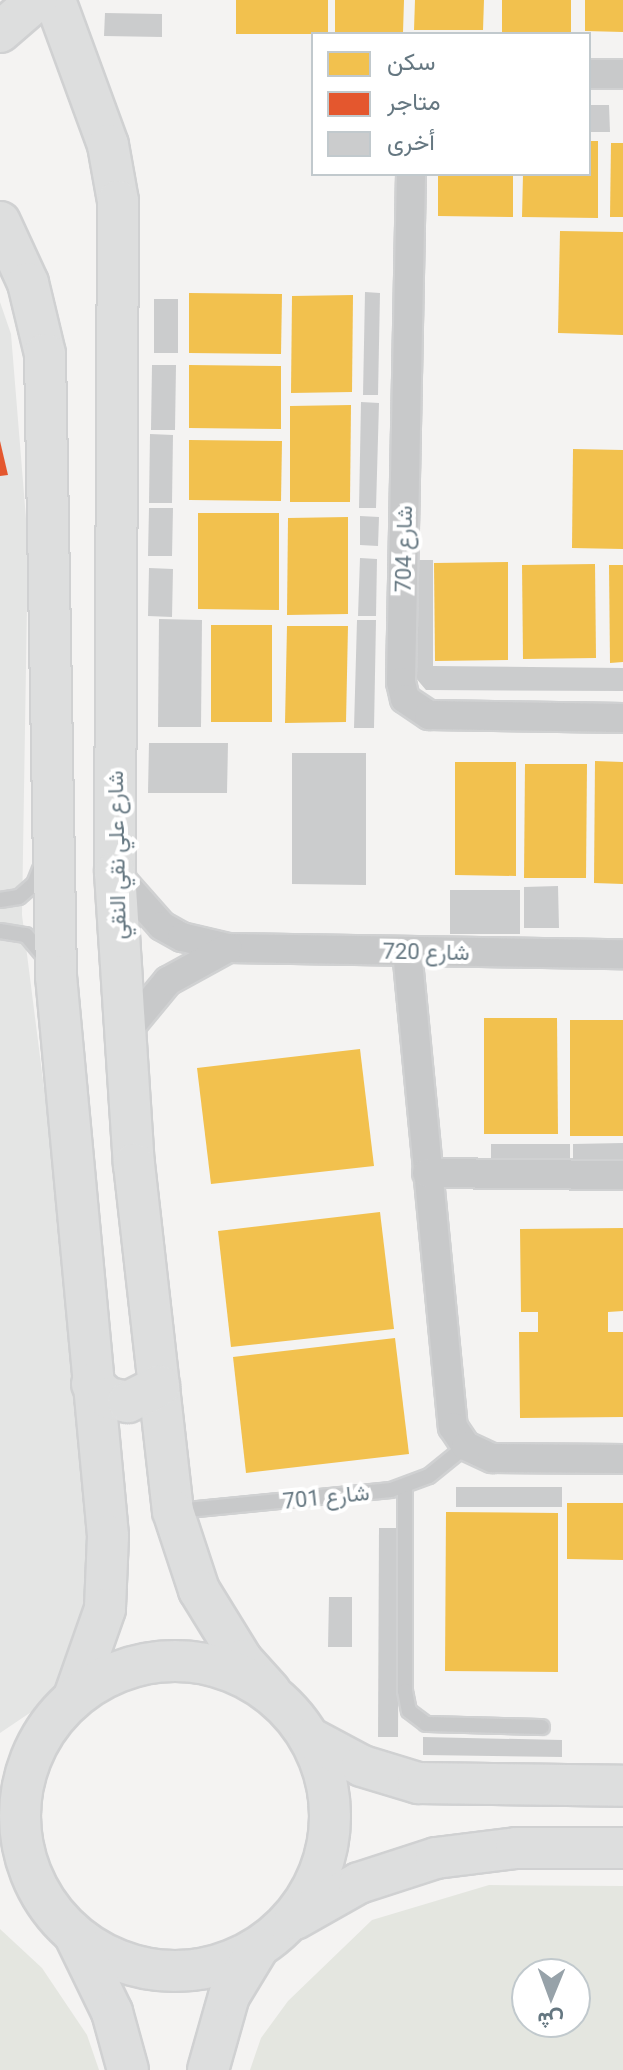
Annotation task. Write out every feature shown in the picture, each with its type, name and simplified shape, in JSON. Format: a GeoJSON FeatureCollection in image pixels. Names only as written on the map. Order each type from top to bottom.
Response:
{"type":"FeatureCollection","features":[{"type":"Feature","properties":{"kind":"street"},"geometry":{"type":"LineString","coordinates":[[0,32],[37,0]]}},
{"type":"Feature","properties":{"kind":"street","name":"شارع علي نقي النقي"},"geometry":{"type":"LineString","coordinates":[[55,0],[108,145],[118,201],[115,873],[124,1034],[173,1511],[199,1590],[242,1660],[310,1738]]}},
{"type":"Feature","properties":{"kind":"street"},"geometry":{"type":"LineString","coordinates":[[591,74],[623,74]]}},
{"type":"Feature","properties":{"kind":"street","name":"شارع 704"},"geometry":{"type":"LineString","coordinates":[[411,176],[401,682],[405,699],[429,715],[623,718]]}},
{"type":"Feature","properties":{"kind":"street"},"geometry":{"type":"LineString","coordinates":[[0,222],[28,283],[45,354],[56,976],[108,1584],[98,1639],[61,1711],[29,1759],[20,1797],[20,1835],[29,1873],[48,1907],[75,1936],[107,1957],[157,1970],[222,1965],[258,1948],[288,1923],[359,1883],[436,1858],[516,1848],[608,1848]]}},
{"type":"Feature","properties":{"kind":"street","name":"شارع 720"},"geometry":{"type":"LineString","coordinates":[[115,873],[127,893],[162,926],[182,937],[228,948],[623,954]]}},
{"type":"Feature","properties":{"kind":"street","name":"شارع 720"},"geometry":{"type":"LineString","coordinates":[[124,1034],[168,981],[228,948]]}},
{"type":"Feature","properties":{"kind":"street"},"geometry":{"type":"LineString","coordinates":[[407,951],[449,1414],[466,1446],[505,1459],[623,1459]]}},
{"type":"Feature","properties":{"kind":"street"},"geometry":{"type":"LineString","coordinates":[[427,1173],[623,1175]]}},
{"type":"Feature","properties":{"kind":"street"},"geometry":{"type":"LineString","coordinates":[[92,1384],[108,1398],[128,1402],[159,1386]]}},
{"type":"Feature","properties":{"kind":"street"},"geometry":{"type":"LineString","coordinates":[[0,1749],[114,1673],[171,1660],[206,1663],[270,1691]]}},
{"type":"Feature","properties":{"kind":"street"},"geometry":{"type":"LineString","coordinates":[[310,1738],[362,1766],[418,1783],[612,1786]]}},
{"type":"Feature","properties":{"kind":"street"},"geometry":{"type":"LineString","coordinates":[[288,1923],[312,1891],[326,1854],[331,1815],[326,1775],[310,1738]]}},
{"type":"Feature","properties":{"kind":"street"},"geometry":{"type":"LineString","coordinates":[[608,1848],[583,1818],[612,1786]]}},
{"type":"Feature","properties":{"kind":"street"},"geometry":{"type":"LineString","coordinates":[[0,1881],[48,1907]]}},
{"type":"Feature","properties":{"kind":"street"},"geometry":{"type":"LineString","coordinates":[[75,1936],[112,2012],[128,2070]]}},
{"type":"Feature","properties":{"kind":"street"},"geometry":{"type":"LineString","coordinates":[[208,2070],[229,1996],[258,1948]]}},
{"type":"Feature","properties":{"kind":"lane"},"geometry":{"type":"LineString","coordinates":[[0,900],[19,897],[34,884],[54,831]]}},
{"type":"Feature","properties":{"kind":"lane"},"geometry":{"type":"LineString","coordinates":[[0,931],[26,935],[56,976]]}},
{"type":"Feature","properties":{"kind":"lane","name":"شارع 701"},"geometry":{"type":"LineString","coordinates":[[173,1511],[405,1486],[441,1469],[466,1446]]}},
{"type":"Feature","properties":{"kind":"lane"},"geometry":{"type":"LineString","coordinates":[[405,1486],[405,1691],[409,1711],[436,1725],[542,1727]]}},
{"type":"Feature","properties":{"kind":"shaded area"},"geometry":{"type":"Polygon","coordinates":[[[0,302],[11,334],[28,543],[22,915],[105,1568],[87,1644],[46,1702],[0,1733],[0,302]]]}},
{"type":"Feature","properties":{"kind":"shaded area"},"geometry":{"type":"Polygon","coordinates":[[[489,1885],[623,1886],[623,2070],[250,2070],[261,2038],[288,2001],[372,1920],[489,1885]]]}},
{"type":"Feature","properties":{"kind":"shaded area"},"geometry":{"type":"Polygon","coordinates":[[[0,1929],[42,1968],[87,2035],[99,2070],[0,2070],[0,1929]]]}},
{"type":"Feature","properties":{"kind":"building: سكن"},"geometry":{"type":"Polygon","coordinates":[[[236,0],[328,0],[328,32],[236,34],[236,0]]]}},
{"type":"Feature","properties":{"kind":"building: سكن"},"geometry":{"type":"Polygon","coordinates":[[[335,0],[404,0],[403,32],[335,32],[335,0]]]}},
{"type":"Feature","properties":{"kind":"building: سكن"},"geometry":{"type":"Polygon","coordinates":[[[415,0],[484,0],[483,30],[414,30],[415,0]]]}},
{"type":"Feature","properties":{"kind":"building: سكن"},"geometry":{"type":"Polygon","coordinates":[[[502,0],[571,0],[571,32],[502,32],[502,0]]]}},
{"type":"Feature","properties":{"kind":"building: سكن"},"geometry":{"type":"Polygon","coordinates":[[[585,0],[623,0],[623,32],[585,31],[585,0]]]}},
{"type":"Feature","properties":{"kind":"building: سكن"},"geometry":{"type":"Polygon","coordinates":[[[591,141],[598,141],[598,218],[522,217],[523,176],[591,176],[591,141]]]}},
{"type":"Feature","properties":{"kind":"building: سكن"},"geometry":{"type":"Polygon","coordinates":[[[611,143],[623,143],[623,217],[610,217],[611,143]]]}},
{"type":"Feature","properties":{"kind":"building: سكن"},"geometry":{"type":"Polygon","coordinates":[[[438,176],[513,176],[513,217],[438,216],[438,176]]]}},
{"type":"Feature","properties":{"kind":"building: سكن"},"geometry":{"type":"Polygon","coordinates":[[[560,231],[623,232],[623,335],[558,333],[560,231]]]}},
{"type":"Feature","properties":{"kind":"building: سكن"},"geometry":{"type":"Polygon","coordinates":[[[189,293],[282,294],[281,354],[189,353],[189,293]]]}},
{"type":"Feature","properties":{"kind":"building: سكن"},"geometry":{"type":"Polygon","coordinates":[[[353,295],[352,392],[291,393],[292,296],[353,295]]]}},
{"type":"Feature","properties":{"kind":"building: سكن"},"geometry":{"type":"Polygon","coordinates":[[[189,365],[281,366],[281,429],[189,428],[189,365]]]}},
{"type":"Feature","properties":{"kind":"building: سكن"},"geometry":{"type":"Polygon","coordinates":[[[351,405],[350,502],[290,502],[290,406],[351,405]]]}},
{"type":"Feature","properties":{"kind":"building: سكن"},"geometry":{"type":"Polygon","coordinates":[[[189,440],[282,441],[281,501],[189,500],[189,440]]]}},
{"type":"Feature","properties":{"kind":"building: سكن"},"geometry":{"type":"Polygon","coordinates":[[[573,449],[623,450],[623,549],[572,548],[573,449]]]}},
{"type":"Feature","properties":{"kind":"building: سكن"},"geometry":{"type":"Polygon","coordinates":[[[198,513],[279,513],[279,610],[198,609],[198,513]]]}},
{"type":"Feature","properties":{"kind":"building: سكن"},"geometry":{"type":"Polygon","coordinates":[[[348,517],[348,614],[287,615],[288,518],[348,517]]]}},
{"type":"Feature","properties":{"kind":"building: سكن"},"geometry":{"type":"Polygon","coordinates":[[[508,562],[508,660],[435,661],[434,563],[508,562]]]}},
{"type":"Feature","properties":{"kind":"building: سكن"},"geometry":{"type":"Polygon","coordinates":[[[595,564],[596,658],[523,659],[522,565],[595,564]]]}},
{"type":"Feature","properties":{"kind":"building: سكن"},"geometry":{"type":"Polygon","coordinates":[[[609,565],[623,565],[623,662],[610,663],[609,565]]]}},
{"type":"Feature","properties":{"kind":"building: سكن"},"geometry":{"type":"Polygon","coordinates":[[[211,625],[272,625],[272,722],[211,722],[211,625]]]}},
{"type":"Feature","properties":{"kind":"building: سكن"},"geometry":{"type":"Polygon","coordinates":[[[287,626],[348,626],[346,722],[285,723],[287,626]]]}},
{"type":"Feature","properties":{"kind":"building: سكن"},"geometry":{"type":"Polygon","coordinates":[[[595,761],[623,762],[623,884],[594,883],[595,761]]]}},
{"type":"Feature","properties":{"kind":"building: سكن"},"geometry":{"type":"Polygon","coordinates":[[[455,762],[516,762],[516,876],[455,875],[455,762]]]}},
{"type":"Feature","properties":{"kind":"building: سكن"},"geometry":{"type":"Polygon","coordinates":[[[525,764],[587,764],[586,878],[524,878],[525,764]]]}},
{"type":"Feature","properties":{"kind":"building: سكن"},"geometry":{"type":"Polygon","coordinates":[[[484,1018],[557,1018],[558,1134],[484,1134],[484,1018]]]}},
{"type":"Feature","properties":{"kind":"building: سكن"},"geometry":{"type":"Polygon","coordinates":[[[570,1020],[623,1020],[623,1136],[570,1136],[570,1020]]]}},
{"type":"Feature","properties":{"kind":"building: سكن"},"geometry":{"type":"Polygon","coordinates":[[[360,1049],[374,1166],[211,1184],[197,1068],[360,1049]]]}},
{"type":"Feature","properties":{"kind":"building: سكن"},"geometry":{"type":"Polygon","coordinates":[[[380,1212],[394,1329],[231,1347],[218,1231],[380,1212]]]}},
{"type":"Feature","properties":{"kind":"building: سكن"},"geometry":{"type":"Polygon","coordinates":[[[623,1228],[623,1311],[608,1312],[608,1332],[623,1332],[623,1417],[520,1418],[519,1332],[538,1332],[538,1312],[521,1312],[520,1229],[623,1228]]]}},
{"type":"Feature","properties":{"kind":"building: سكن"},"geometry":{"type":"Polygon","coordinates":[[[395,1338],[409,1454],[246,1473],[233,1357],[395,1338]]]}},
{"type":"Feature","properties":{"kind":"building: سكن"},"geometry":{"type":"Polygon","coordinates":[[[567,1503],[623,1503],[623,1560],[567,1559],[567,1503]]]}},
{"type":"Feature","properties":{"kind":"building: سكن"},"geometry":{"type":"Polygon","coordinates":[[[446,1512],[558,1513],[558,1672],[445,1671],[446,1512]]]}},
{"type":"Feature","properties":{"kind":"building: متاجر"},"geometry":{"type":"Polygon","coordinates":[[[0,441],[8,475],[0,476],[0,441]]]}},
{"type":"Feature","properties":{"kind":"building: أخرى"},"geometry":{"type":"Polygon","coordinates":[[[105,13],[162,14],[162,37],[104,36],[105,13]]]}},
{"type":"Feature","properties":{"kind":"building: أخرى"},"geometry":{"type":"Polygon","coordinates":[[[591,105],[609,105],[610,132],[591,132],[591,105]]]}},
{"type":"Feature","properties":{"kind":"building: أخرى"},"geometry":{"type":"Polygon","coordinates":[[[365,292],[380,293],[378,395],[363,395],[365,292]]]}},
{"type":"Feature","properties":{"kind":"building: أخرى"},"geometry":{"type":"Polygon","coordinates":[[[154,299],[178,299],[178,353],[154,353],[154,299]]]}},
{"type":"Feature","properties":{"kind":"building: أخرى"},"geometry":{"type":"Polygon","coordinates":[[[152,365],[176,365],[175,430],[151,430],[152,365]]]}},
{"type":"Feature","properties":{"kind":"building: أخرى"},"geometry":{"type":"Polygon","coordinates":[[[361,402],[379,403],[376,508],[359,508],[361,402]]]}},
{"type":"Feature","properties":{"kind":"building: أخرى"},"geometry":{"type":"Polygon","coordinates":[[[150,434],[173,435],[172,503],[149,503],[150,434]]]}},
{"type":"Feature","properties":{"kind":"building: أخرى"},"geometry":{"type":"Polygon","coordinates":[[[149,508],[173,508],[172,556],[148,556],[149,508]]]}},
{"type":"Feature","properties":{"kind":"building: أخرى"},"geometry":{"type":"Polygon","coordinates":[[[360,516],[379,517],[378,546],[360,545],[360,516]]]}},
{"type":"Feature","properties":{"kind":"building: أخرى"},"geometry":{"type":"Polygon","coordinates":[[[360,558],[377,559],[376,616],[358,616],[360,558]]]}},
{"type":"Feature","properties":{"kind":"building: أخرى"},"geometry":{"type":"Polygon","coordinates":[[[413,560],[433,560],[433,666],[623,668],[623,691],[426,690],[415,677],[413,560]]]}},
{"type":"Feature","properties":{"kind":"building: أخرى"},"geometry":{"type":"Polygon","coordinates":[[[149,568],[173,569],[172,617],[148,616],[149,568]]]}},
{"type":"Feature","properties":{"kind":"building: أخرى"},"geometry":{"type":"Polygon","coordinates":[[[159,619],[202,620],[201,727],[158,727],[159,619]]]}},
{"type":"Feature","properties":{"kind":"building: أخرى"},"geometry":{"type":"Polygon","coordinates":[[[357,620],[376,620],[374,728],[354,728],[357,620]]]}},
{"type":"Feature","properties":{"kind":"building: أخرى"},"geometry":{"type":"Polygon","coordinates":[[[149,743],[228,743],[227,793],[148,793],[149,743]]]}},
{"type":"Feature","properties":{"kind":"building: أخرى"},"geometry":{"type":"Polygon","coordinates":[[[292,753],[366,753],[366,885],[292,884],[292,753]]]}},
{"type":"Feature","properties":{"kind":"building: أخرى"},"geometry":{"type":"Polygon","coordinates":[[[558,886],[559,928],[524,928],[524,887],[558,886]]]}},
{"type":"Feature","properties":{"kind":"building: أخرى"},"geometry":{"type":"Polygon","coordinates":[[[450,890],[520,890],[520,934],[450,934],[450,890]]]}},
{"type":"Feature","properties":{"kind":"building: أخرى"},"geometry":{"type":"Polygon","coordinates":[[[623,1143],[623,1159],[573,1159],[573,1144],[623,1143]]]}},
{"type":"Feature","properties":{"kind":"building: أخرى"},"geometry":{"type":"Polygon","coordinates":[[[491,1144],[570,1144],[570,1159],[491,1160],[491,1144]]]}},
{"type":"Feature","properties":{"kind":"building: أخرى"},"geometry":{"type":"Polygon","coordinates":[[[456,1487],[562,1487],[562,1507],[456,1507],[456,1487]]]}},
{"type":"Feature","properties":{"kind":"building: أخرى"},"geometry":{"type":"Polygon","coordinates":[[[379,1528],[399,1528],[398,1737],[378,1737],[379,1528]]]}},
{"type":"Feature","properties":{"kind":"building: أخرى"},"geometry":{"type":"Polygon","coordinates":[[[329,1597],[352,1597],[352,1647],[328,1647],[329,1597]]]}},
{"type":"Feature","properties":{"kind":"building: أخرى"},"geometry":{"type":"Polygon","coordinates":[[[423,1737],[562,1740],[562,1757],[423,1755],[423,1737]]]}}]}
